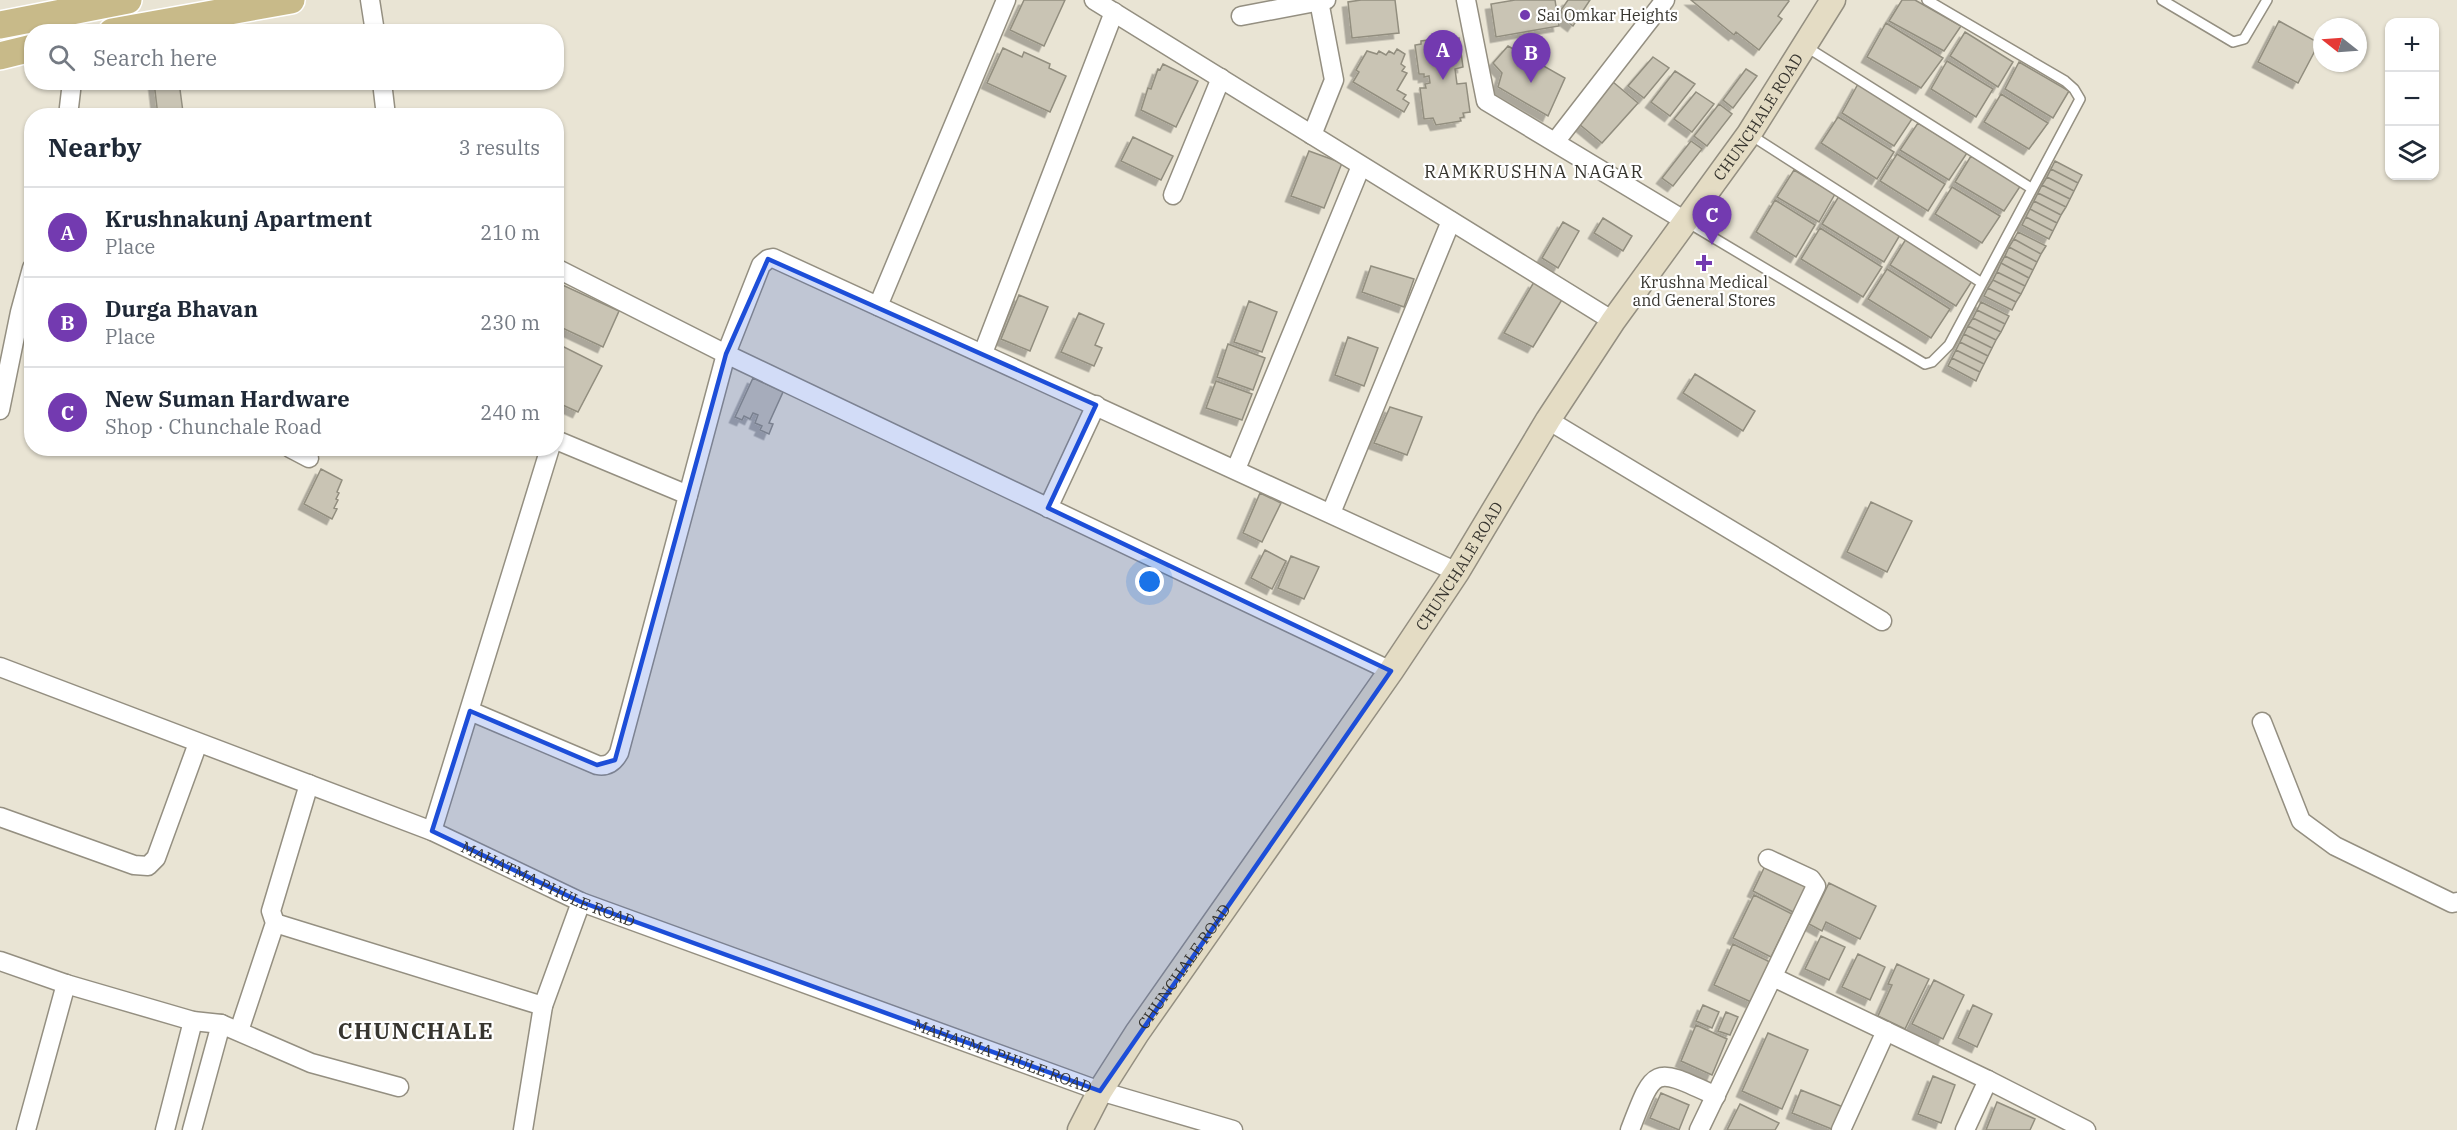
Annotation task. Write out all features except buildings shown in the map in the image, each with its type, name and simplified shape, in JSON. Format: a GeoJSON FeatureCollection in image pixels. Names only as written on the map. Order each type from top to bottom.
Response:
{"type":"FeatureCollection","features":[{"type":"Feature","properties":{"kind":"main road"},"geometry":{"type":"LineString","coordinates":[[0,24],[67,21],[128,0]]}},
{"type":"Feature","properties":{"kind":"main road"},"geometry":{"type":"LineString","coordinates":[[157,24],[291,0]]}},
{"type":"Feature","properties":{"kind":"main road"},"geometry":{"type":"LineString","coordinates":[[0,56],[24,50]]}},
{"type":"Feature","properties":{"kind":"street"},"geometry":{"type":"LineString","coordinates":[[370,0],[374,24]]}},
{"type":"Feature","properties":{"kind":"street"},"geometry":{"type":"LineString","coordinates":[[878,306],[1006,0]]}},
{"type":"Feature","properties":{"kind":"street"},"geometry":{"type":"LineString","coordinates":[[1095,0],[1613,321]]}},
{"type":"Feature","properties":{"kind":"street"},"geometry":{"type":"LineString","coordinates":[[1466,0],[1486,101],[1687,222]]}},
{"type":"Feature","properties":{"kind":"street"},"geometry":{"type":"LineString","coordinates":[[1555,142],[1665,0]]}},
{"type":"Feature","properties":{"kind":"street","name":"CHUNCHALE ROAD"},"geometry":{"type":"LineString","coordinates":[[1080,1130],[1100,1091],[1137,1033],[1391,671],[1457,572],[1548,420],[1613,321],[1749,134],[1833,0]]}},
{"type":"Feature","properties":{"kind":"street"},"geometry":{"type":"LineString","coordinates":[[1241,16],[1323,1],[1334,80],[1312,135]]}},
{"type":"Feature","properties":{"kind":"street"},"geometry":{"type":"LineString","coordinates":[[982,353],[1114,12]]}},
{"type":"Feature","properties":{"kind":"street"},"geometry":{"type":"LineString","coordinates":[[1173,195],[1221,78]]}},
{"type":"Feature","properties":{"kind":"street"},"geometry":{"type":"LineString","coordinates":[[69,108],[71,90]]}},
{"type":"Feature","properties":{"kind":"street"},"geometry":{"type":"LineString","coordinates":[[383,90],[385,108]]}},
{"type":"Feature","properties":{"kind":"street"},"geometry":{"type":"LineString","coordinates":[[1236,469],[1361,165]]}},
{"type":"Feature","properties":{"kind":"street"},"geometry":{"type":"LineString","coordinates":[[1331,513],[1451,221]]}},
{"type":"Feature","properties":{"kind":"street"},"geometry":{"type":"LineString","coordinates":[[470,711],[597,765],[603,766],[615,760],[619,753],[726,354],[761,265],[773,258],[1457,572]]}},
{"type":"Feature","properties":{"kind":"street"},"geometry":{"type":"LineString","coordinates":[[564,272],[726,354],[1391,671]]}},
{"type":"Feature","properties":{"kind":"street"},"geometry":{"type":"LineString","coordinates":[[0,410],[24,322]]}},
{"type":"Feature","properties":{"kind":"street"},"geometry":{"type":"LineString","coordinates":[[1048,508],[1096,405]]}},
{"type":"Feature","properties":{"kind":"street"},"geometry":{"type":"LineString","coordinates":[[1548,420],[1882,621]]}},
{"type":"Feature","properties":{"kind":"street"},"geometry":{"type":"LineString","coordinates":[[564,443],[688,495]]}},
{"type":"Feature","properties":{"kind":"street"},"geometry":{"type":"LineString","coordinates":[[305,456],[309,458]]}},
{"type":"Feature","properties":{"kind":"street"},"geometry":{"type":"LineString","coordinates":[[432,831],[548,456]]}},
{"type":"Feature","properties":{"kind":"street","name":"MAHATMA PHULE ROAD"},"geometry":{"type":"LineString","coordinates":[[0,667],[432,831],[581,902],[1100,1091],[1233,1130]]}},
{"type":"Feature","properties":{"kind":"street"},"geometry":{"type":"LineString","coordinates":[[2262,722],[2301,821],[2335,846],[2452,903],[2457,902]]}},
{"type":"Feature","properties":{"kind":"street"},"geometry":{"type":"LineString","coordinates":[[0,817],[134,865],[148,866],[156,858],[198,742]]}},
{"type":"Feature","properties":{"kind":"street"},"geometry":{"type":"LineString","coordinates":[[239,1031],[275,923],[271,911],[309,784]]}},
{"type":"Feature","properties":{"kind":"street"},"geometry":{"type":"LineString","coordinates":[[1699,1130],[1816,886],[1811,879],[1768,859]]}},
{"type":"Feature","properties":{"kind":"street"},"geometry":{"type":"LineString","coordinates":[[523,1130],[543,1006],[581,902]]}},
{"type":"Feature","properties":{"kind":"street"},"geometry":{"type":"LineString","coordinates":[[275,923],[543,1006]]}},
{"type":"Feature","properties":{"kind":"street"},"geometry":{"type":"LineString","coordinates":[[0,961],[66,984],[194,1021],[221,1024],[311,1063],[399,1087]]}},
{"type":"Feature","properties":{"kind":"street"},"geometry":{"type":"LineString","coordinates":[[1773,977],[1988,1080],[2086,1130]]}},
{"type":"Feature","properties":{"kind":"street"},"geometry":{"type":"LineString","coordinates":[[26,1130],[66,984]]}},
{"type":"Feature","properties":{"kind":"street"},"geometry":{"type":"LineString","coordinates":[[165,1130],[194,1021]]}},
{"type":"Feature","properties":{"kind":"street"},"geometry":{"type":"LineString","coordinates":[[192,1130],[221,1024]]}},
{"type":"Feature","properties":{"kind":"street"},"geometry":{"type":"LineString","coordinates":[[1841,1130],[1886,1031]]}},
{"type":"Feature","properties":{"kind":"street"},"geometry":{"type":"LineString","coordinates":[[1630,1130],[1645,1091],[1659,1076],[1683,1080],[1716,1096]]}},
{"type":"Feature","properties":{"kind":"street"},"geometry":{"type":"LineString","coordinates":[[1965,1130],[1988,1080]]}},
{"type":"Feature","properties":{"kind":"lane"},"geometry":{"type":"LineString","coordinates":[[1687,222],[1925,364],[1932,362],[1948,345],[2080,99],[2065,81],[1927,0]]}},
{"type":"Feature","properties":{"kind":"lane"},"geometry":{"type":"LineString","coordinates":[[2162,0],[2233,42],[2244,39],[2267,0]]}},
{"type":"Feature","properties":{"kind":"lane"},"geometry":{"type":"LineString","coordinates":[[1805,46],[2031,188]]}},
{"type":"Feature","properties":{"kind":"lane"},"geometry":{"type":"LineString","coordinates":[[1749,134],[1982,283]]}},
{"type":"Feature","properties":{"kind":"highlighted area"},"geometry":{"type":"Polygon","coordinates":[[[768,259],[1096,405],[1048,508],[1391,671],[1100,1091],[581,902],[432,831],[470,711],[597,765],[615,760],[726,354],[768,259]]]}},
{"type":"Feature","properties":{"kind":"place","name":"Sai Omkar Heights"},"geometry":{"type":"Point","coordinates":[1525,15]}},
{"type":"Feature","properties":{"kind":"place","name":"Krushnakunj Apartment"},"geometry":{"type":"Point","coordinates":[1443,80]}},
{"type":"Feature","properties":{"kind":"place","name":"Durga Bhavan"},"geometry":{"type":"Point","coordinates":[1531,83]}},
{"type":"Feature","properties":{"kind":"place","name":"New Suman Hardware"},"geometry":{"type":"Point","coordinates":[1712,245]}},
{"type":"Feature","properties":{"kind":"place","name":"Krushna Medical and General Stores"},"geometry":{"type":"Point","coordinates":[1704,263]}},
{"type":"Feature","properties":{"kind":"district","name":"RAMKRUSHNA NAGAR"},"geometry":{"type":"Point","coordinates":[1534,171]}},
{"type":"Feature","properties":{"kind":"district","name":"CHUNCHALE"},"geometry":{"type":"Point","coordinates":[416,1030]}}]}
